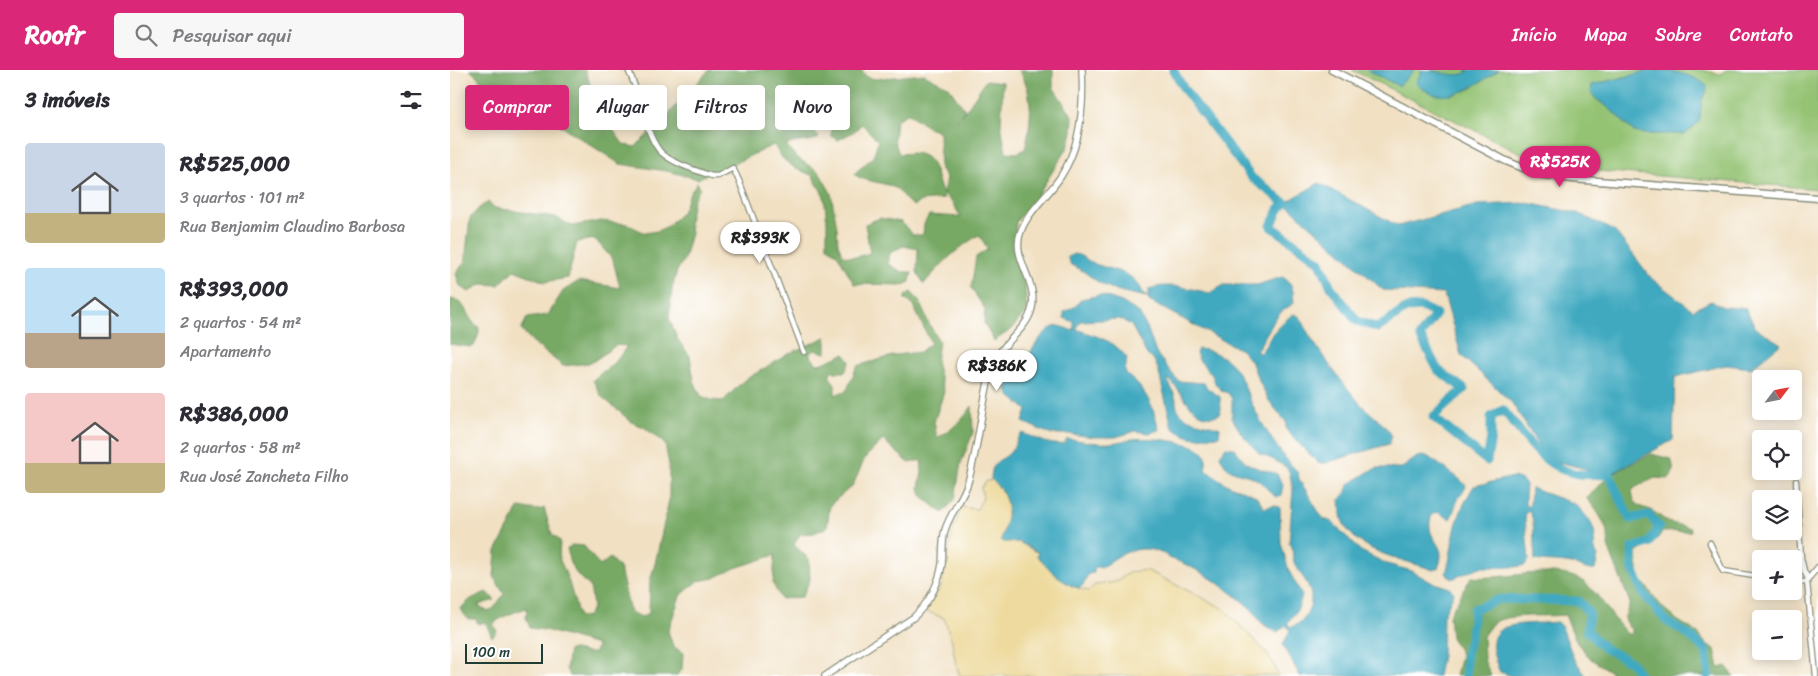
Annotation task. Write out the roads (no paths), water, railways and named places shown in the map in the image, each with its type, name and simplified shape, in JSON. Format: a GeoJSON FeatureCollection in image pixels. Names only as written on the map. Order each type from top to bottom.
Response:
{"type":"FeatureCollection","features":[{"type":"Feature","properties":{"kind":"main road"},"geometry":{"type":"LineString","coordinates":[[1332,70],[1506,161],[1538,174],[1572,179],[1818,198]]}},
{"type":"Feature","properties":{"kind":"street"},"geometry":{"type":"LineString","coordinates":[[628,70],[635,82],[652,138],[660,151],[670,159],[712,176],[718,176],[733,168],[804,352]]}},
{"type":"Feature","properties":{"kind":"street"},"geometry":{"type":"LineString","coordinates":[[825,676],[914,617],[921,610],[935,588],[942,564],[945,530],[962,497],[970,476],[993,366],[1004,348],[1024,326],[1032,308],[1032,289],[1018,250],[1020,231],[1061,177],[1073,153],[1082,97],[1082,70]]}},
{"type":"Feature","properties":{"kind":"street"},"geometry":{"type":"LineString","coordinates":[[1796,481],[1801,558],[1808,580],[1816,676]]}},
{"type":"Feature","properties":{"kind":"street"},"geometry":{"type":"LineString","coordinates":[[1710,543],[1723,570],[1752,575]]}},
{"type":"Feature","properties":{"kind":"street"},"geometry":{"type":"LineString","coordinates":[[1802,581],[1808,580],[1818,567]]}},
{"type":"Feature","properties":{"kind":"water"},"geometry":{"type":"Polygon","coordinates":[[[1367,70],[1414,70],[1399,86],[1367,70]]]}},
{"type":"Feature","properties":{"kind":"water"},"geometry":{"type":"Polygon","coordinates":[[[1422,70],[1456,75],[1467,73],[1467,70],[1499,70],[1469,89],[1448,95],[1437,95],[1416,83],[1422,70]]]}},
{"type":"Feature","properties":{"kind":"water"},"geometry":{"type":"Polygon","coordinates":[[[1652,70],[1688,75],[1707,86],[1706,93],[1702,99],[1699,122],[1685,134],[1644,134],[1634,132],[1609,108],[1595,98],[1591,92],[1592,85],[1652,70]]]}},
{"type":"Feature","properties":{"kind":"water"},"geometry":{"type":"Polygon","coordinates":[[[1319,183],[1398,226],[1477,205],[1527,203],[1577,213],[1615,231],[1652,279],[1693,310],[1711,301],[1723,307],[1745,308],[1756,328],[1781,344],[1751,368],[1726,365],[1675,377],[1673,440],[1609,475],[1547,459],[1512,403],[1461,355],[1444,294],[1383,290],[1285,203],[1319,183]]]}},
{"type":"Feature","properties":{"kind":"water"},"geometry":{"type":"Polygon","coordinates":[[[1074,254],[1130,277],[1136,281],[1144,295],[1149,295],[1149,289],[1164,286],[1210,293],[1224,285],[1257,285],[1282,277],[1286,279],[1292,288],[1294,303],[1275,319],[1256,352],[1260,353],[1273,333],[1288,318],[1294,314],[1300,317],[1311,338],[1339,378],[1361,404],[1389,431],[1392,436],[1389,444],[1325,463],[1318,463],[1286,430],[1286,422],[1269,401],[1252,363],[1241,350],[1149,301],[1148,297],[1116,290],[1098,282],[1071,265],[1067,257],[1074,254]]]}},
{"type":"Feature","properties":{"kind":"water"},"geometry":{"type":"Polygon","coordinates":[[[1101,295],[1122,302],[1139,313],[1148,330],[1156,353],[1178,381],[1204,383],[1207,388],[1220,397],[1220,414],[1203,415],[1190,405],[1167,378],[1176,399],[1178,410],[1182,415],[1194,421],[1220,428],[1219,436],[1194,438],[1184,435],[1172,427],[1158,369],[1154,360],[1147,355],[1131,325],[1120,319],[1080,321],[1076,329],[1110,343],[1127,358],[1125,372],[1139,386],[1150,402],[1159,430],[1149,433],[1136,431],[1116,437],[1095,437],[1050,434],[1023,422],[1027,410],[1010,396],[1006,387],[1032,363],[1030,353],[1046,332],[1059,326],[1074,331],[1074,322],[1064,318],[1064,312],[1076,306],[1081,299],[1101,295]]]}},
{"type":"Feature","properties":{"kind":"water"},"geometry":{"type":"Polygon","coordinates":[[[1198,349],[1211,351],[1229,362],[1237,371],[1266,430],[1278,449],[1298,472],[1299,479],[1324,519],[1332,522],[1361,551],[1387,564],[1412,571],[1431,582],[1450,588],[1454,593],[1443,616],[1442,656],[1438,676],[1300,676],[1283,645],[1290,630],[1286,625],[1277,632],[1268,627],[1260,621],[1243,601],[1223,586],[1191,567],[1169,558],[1167,555],[1147,549],[1128,552],[1112,560],[1102,568],[1094,568],[1094,573],[1088,574],[1083,585],[1079,588],[1066,583],[1056,575],[1037,556],[1038,552],[1019,542],[1004,542],[1001,540],[1006,522],[1007,507],[1003,493],[991,479],[992,472],[996,463],[1009,454],[1022,433],[1047,443],[1058,444],[1064,444],[1067,439],[1115,443],[1129,439],[1159,439],[1190,445],[1198,448],[1205,454],[1205,470],[1232,487],[1255,496],[1263,508],[1275,505],[1280,508],[1281,543],[1289,571],[1302,595],[1298,609],[1288,624],[1291,627],[1303,619],[1308,612],[1311,601],[1308,585],[1295,565],[1293,549],[1289,543],[1293,489],[1289,471],[1286,467],[1260,454],[1241,433],[1232,418],[1232,399],[1228,393],[1222,391],[1216,385],[1212,375],[1199,360],[1196,353],[1198,349]]]}},
{"type":"Feature","properties":{"kind":"water"},"geometry":{"type":"Polygon","coordinates":[[[1226,447],[1234,448],[1250,465],[1277,474],[1283,485],[1281,495],[1277,497],[1259,481],[1227,467],[1220,455],[1226,447]]]}},
{"type":"Feature","properties":{"kind":"water"},"geometry":{"type":"Polygon","coordinates":[[[1427,456],[1466,486],[1450,519],[1437,512],[1432,514],[1430,530],[1441,552],[1438,568],[1433,570],[1382,553],[1359,541],[1350,533],[1343,522],[1340,499],[1345,494],[1348,485],[1368,472],[1377,468],[1402,468],[1417,457],[1427,456]]]}},
{"type":"Feature","properties":{"kind":"water"},"geometry":{"type":"Polygon","coordinates":[[[1513,477],[1520,479],[1526,484],[1525,503],[1527,507],[1530,504],[1531,488],[1575,504],[1582,511],[1591,523],[1594,531],[1595,549],[1598,556],[1595,570],[1560,562],[1535,560],[1533,520],[1529,510],[1526,512],[1525,519],[1529,560],[1525,565],[1516,567],[1480,567],[1452,579],[1446,573],[1461,510],[1474,486],[1513,477]]]}},
{"type":"Feature","properties":{"kind":"water"},"geometry":{"type":"Polygon","coordinates":[[[1557,622],[1562,627],[1573,657],[1586,676],[1512,676],[1500,672],[1494,654],[1493,641],[1497,633],[1505,628],[1516,625],[1557,622]]]}},
{"type":"Feature","properties":{"kind":"waterway"},"geometry":{"type":"LineString","coordinates":[[1173,70],[1184,89],[1252,178],[1285,203],[1279,209],[1271,226],[1320,262],[1331,287],[1357,321],[1378,328],[1407,308],[1421,307],[1436,314],[1420,336],[1438,370],[1464,389],[1433,417],[1487,461],[1491,437],[1491,417],[1503,410],[1535,449],[1554,466],[1578,474],[1609,475],[1630,519],[1649,515],[1659,527],[1649,543],[1632,548],[1632,567],[1643,593],[1666,621],[1686,633],[1706,650],[1708,676]]}},
{"type":"Feature","properties":{"kind":"waterway"},"geometry":{"type":"LineString","coordinates":[[1466,676],[1466,655],[1474,609],[1500,599],[1579,601],[1589,613],[1587,631],[1604,648],[1631,662],[1640,676]]}}]}
